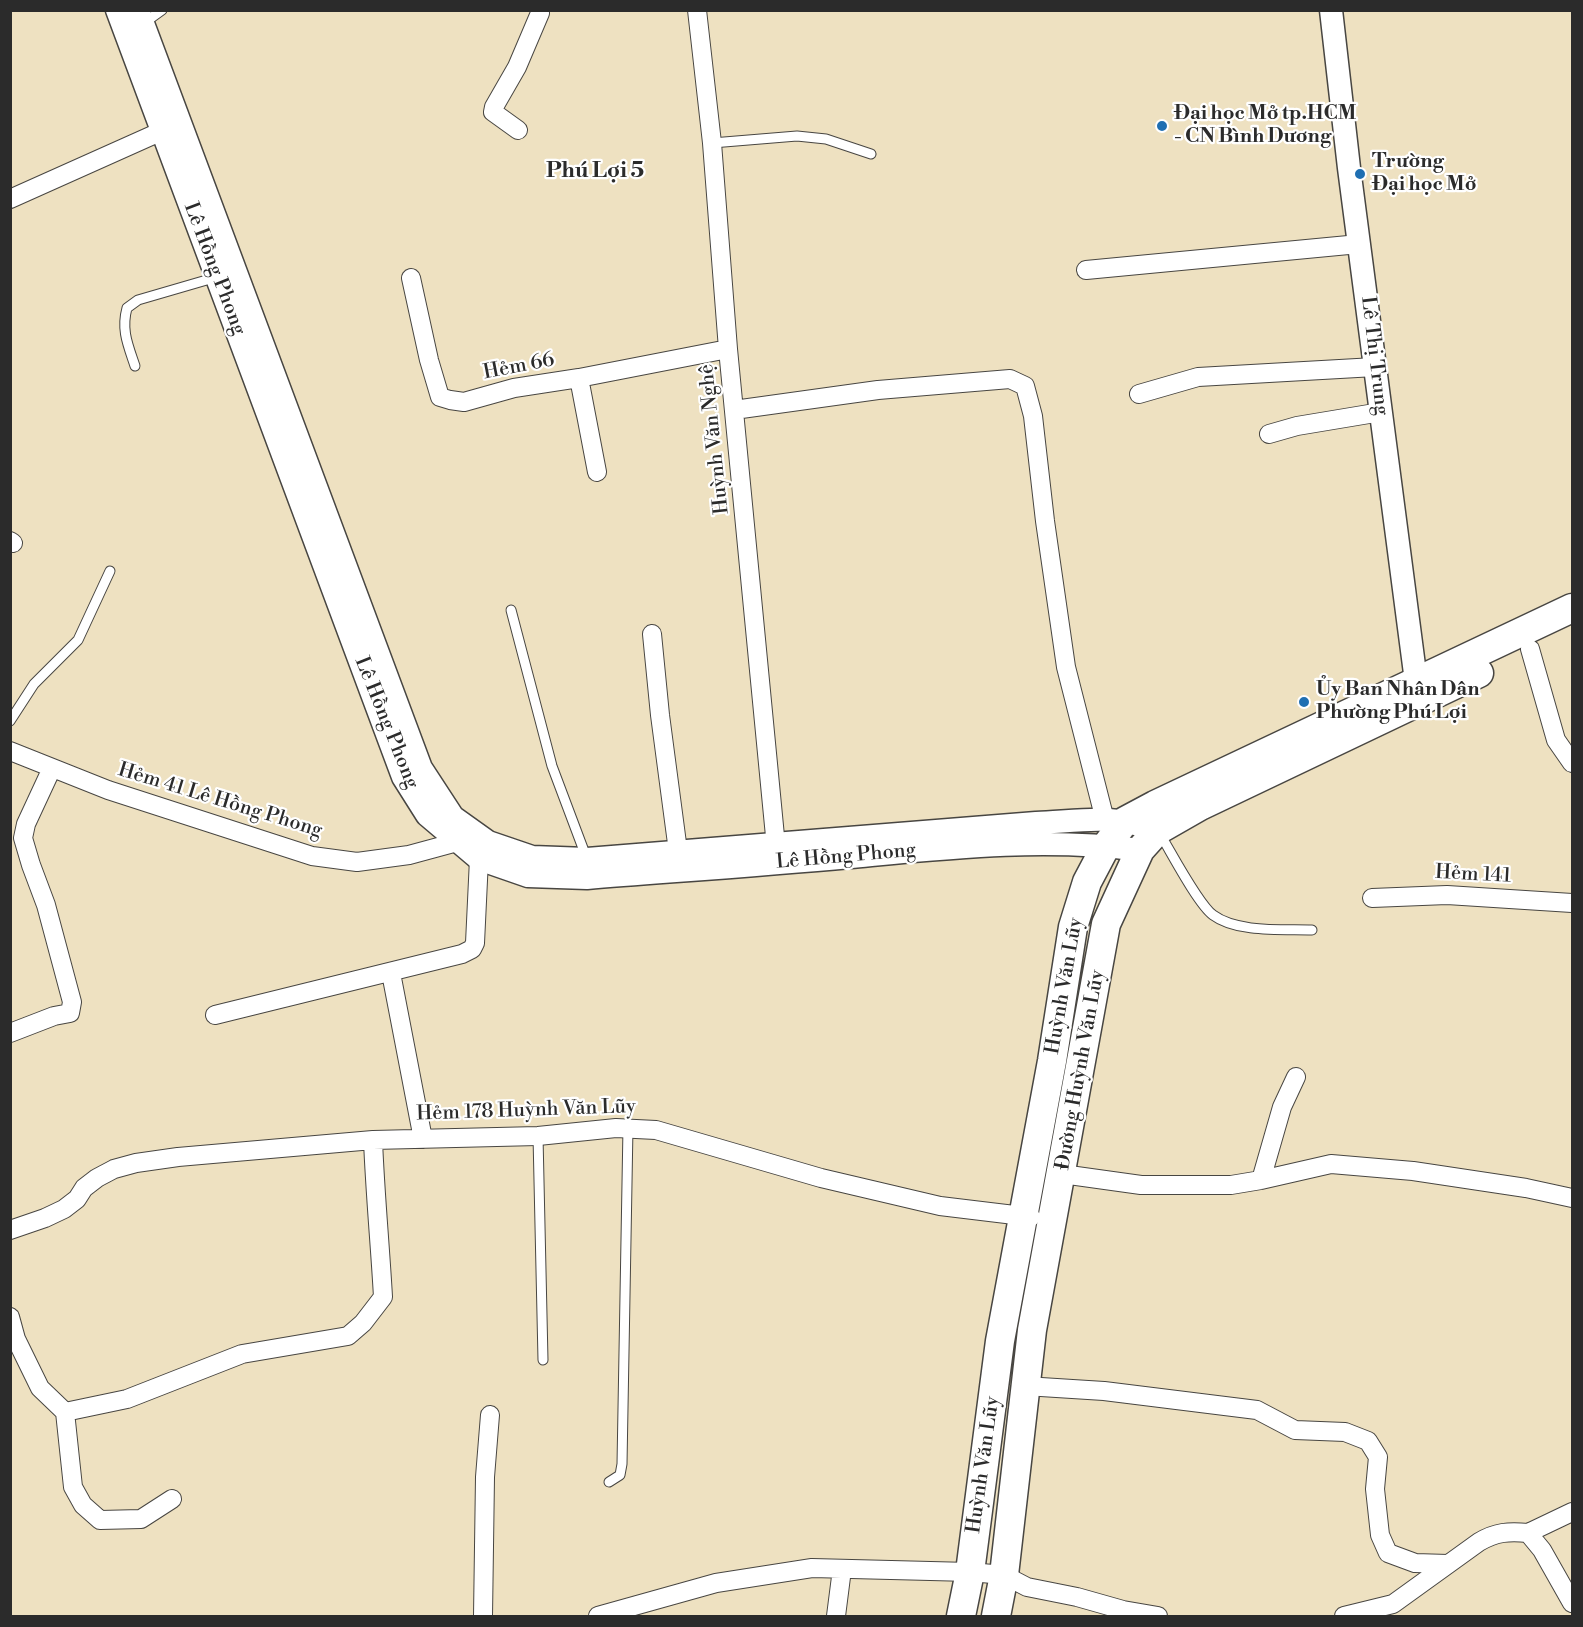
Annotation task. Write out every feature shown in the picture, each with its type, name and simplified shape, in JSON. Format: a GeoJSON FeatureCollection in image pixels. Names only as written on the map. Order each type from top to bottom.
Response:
{"type":"FeatureCollection","features":[{"type":"Feature","properties":{"kind":"main road"},"geometry":{"type":"LineString","coordinates":[[1149,840],[1200,806],[1420,690],[1480,653],[1572,608]]}},
{"type":"Feature","properties":{"kind":"main road"},"geometry":{"type":"LineString","coordinates":[[1112,829],[1420,690],[1530,649],[1572,628]]}},
{"type":"Feature","properties":{"kind":"main road","name":"Huỳnh Văn Lũy"},"geometry":{"type":"LineString","coordinates":[[961,1617],[970,1572],[1000,1341],[1052,1061],[1073,927],[1088,882],[1112,829]]}},
{"type":"Feature","properties":{"kind":"main road","name":"Đường Huỳnh Văn Lũy"},"geometry":{"type":"LineString","coordinates":[[996,1617],[1004,1575],[1032,1329],[1106,924],[1149,840]]}},
{"type":"Feature","properties":{"kind":"street","name":"Lê Hồng Phong"},"geometry":{"type":"LineString","coordinates":[[117,10],[403,777],[427,815],[479,859],[528,876],[587,878],[777,854]]}},
{"type":"Feature","properties":{"kind":"street","name":"Huỳnh Văn Nghệ"},"geometry":{"type":"LineString","coordinates":[[697,10],[712,143],[728,349],[777,854]]}},
{"type":"Feature","properties":{"kind":"street","name":"Lê Thị Trung"},"geometry":{"type":"LineString","coordinates":[[1332,10],[1359,244],[1420,690]]}},
{"type":"Feature","properties":{"kind":"street"},"geometry":{"type":"LineString","coordinates":[[518,130],[493,112],[517,67],[540,11]]}},
{"type":"Feature","properties":{"kind":"street","name":"Lê Hồng Phong"},"geometry":{"type":"LineString","coordinates":[[140,17],[421,768],[453,818],[488,842],[532,857],[587,859],[678,851],[777,854],[1036,844],[1112,829],[1149,840]]}},
{"type":"Feature","properties":{"kind":"street"},"geometry":{"type":"LineString","coordinates":[[10,199],[162,131]]}},
{"type":"Feature","properties":{"kind":"street"},"geometry":{"type":"LineString","coordinates":[[1086,270],[1359,244]]}},
{"type":"Feature","properties":{"kind":"street","name":"Hẻm 66"},"geometry":{"type":"LineString","coordinates":[[411,278],[429,360],[440,397],[450,400],[464,402],[514,388],[579,378],[728,349]]}},
{"type":"Feature","properties":{"kind":"street"},"geometry":{"type":"LineString","coordinates":[[1139,394],[1198,377],[1375,367]]}},
{"type":"Feature","properties":{"kind":"street"},"geometry":{"type":"LineString","coordinates":[[579,378],[597,472]]}},
{"type":"Feature","properties":{"kind":"street"},"geometry":{"type":"LineString","coordinates":[[735,410],[878,390],[1010,379],[1025,386],[1033,416],[1066,667],[1112,829]]}},
{"type":"Feature","properties":{"kind":"street"},"geometry":{"type":"LineString","coordinates":[[1269,434],[1297,426],[1381,412]]}},
{"type":"Feature","properties":{"kind":"street"},"geometry":{"type":"LineString","coordinates":[[652,634],[678,851]]}},
{"type":"Feature","properties":{"kind":"street"},"geometry":{"type":"LineString","coordinates":[[1530,649],[1556,740],[1572,763]]}},
{"type":"Feature","properties":{"kind":"street","name":"Hẻm 41 Lê Hồng Phong"},"geometry":{"type":"LineString","coordinates":[[10,751],[108,790],[312,856],[357,862],[409,855],[457,842]]}},
{"type":"Feature","properties":{"kind":"street"},"geometry":{"type":"LineString","coordinates":[[10,1033],[54,1016],[70,1013],[72,1002],[46,905],[23,838],[26,824],[52,768]]}},
{"type":"Feature","properties":{"kind":"street","name":"Lê Hồng Phong"},"geometry":{"type":"LineString","coordinates":[[1112,829],[1149,840]]}},
{"type":"Feature","properties":{"kind":"street"},"geometry":{"type":"LineString","coordinates":[[215,1016],[391,973],[462,954],[472,949],[475,943],[479,859]]}},
{"type":"Feature","properties":{"kind":"street","name":"Hẻm 141"},"geometry":{"type":"LineString","coordinates":[[1372,898],[1447,896],[1572,903]]}},
{"type":"Feature","properties":{"kind":"street"},"geometry":{"type":"LineString","coordinates":[[391,973],[423,1139]]}},
{"type":"Feature","properties":{"kind":"street"},"geometry":{"type":"LineString","coordinates":[[1261,1180],[1282,1107],[1296,1077]]}},
{"type":"Feature","properties":{"kind":"street","name":"Hẻm 178 Huỳnh Văn Lũy"},"geometry":{"type":"LineString","coordinates":[[10,1230],[64,1209],[97,1178],[114,1169],[136,1162],[373,1140],[538,1136],[628,1127],[656,1130],[822,1178],[940,1206],[1022,1217],[1054,1217]]}},
{"type":"Feature","properties":{"kind":"street"},"geometry":{"type":"LineString","coordinates":[[65,1412],[128,1399],[242,1354],[348,1336],[363,1323],[383,1297],[375,1204],[373,1140]]}},
{"type":"Feature","properties":{"kind":"street"},"geometry":{"type":"LineString","coordinates":[[1062,1174],[1141,1185],[1231,1185],[1331,1164],[1413,1170],[1526,1188],[1572,1198]]}},
{"type":"Feature","properties":{"kind":"street"},"geometry":{"type":"LineString","coordinates":[[10,1317],[16,1339],[40,1388],[65,1412],[73,1487],[83,1505],[100,1520],[141,1518],[172,1499]]}},
{"type":"Feature","properties":{"kind":"street"},"geometry":{"type":"LineString","coordinates":[[1025,1386],[1104,1391],[1257,1410],[1295,1430],[1345,1432],[1368,1441],[1378,1457],[1375,1489],[1380,1535],[1388,1553],[1415,1563],[1448,1564]]}},
{"type":"Feature","properties":{"kind":"street"},"geometry":{"type":"LineString","coordinates":[[483,1617],[485,1477],[490,1415]]}},
{"type":"Feature","properties":{"kind":"street"},"geometry":{"type":"LineString","coordinates":[[1344,1617],[1393,1604],[1494,1533],[1513,1531],[1528,1533],[1572,1512]]}},
{"type":"Feature","properties":{"kind":"street"},"geometry":{"type":"LineString","coordinates":[[1528,1533],[1542,1550],[1572,1603]]}},
{"type":"Feature","properties":{"kind":"street"},"geometry":{"type":"LineString","coordinates":[[598,1617],[716,1583],[812,1568],[1004,1575],[1027,1587],[1077,1597],[1129,1614],[1158,1617]]}},
{"type":"Feature","properties":{"kind":"street"},"geometry":{"type":"LineString","coordinates":[[836,1617],[842,1569]]}},
{"type":"Feature","properties":{"kind":"lane"},"geometry":{"type":"LineString","coordinates":[[140,17],[162,10]]}},
{"type":"Feature","properties":{"kind":"lane"},"geometry":{"type":"LineString","coordinates":[[712,143],[797,136],[826,139],[872,154]]}},
{"type":"Feature","properties":{"kind":"lane"},"geometry":{"type":"LineString","coordinates":[[135,366],[123,321],[127,308],[138,300],[217,277]]}},
{"type":"Feature","properties":{"kind":"lane"},"geometry":{"type":"LineString","coordinates":[[10,721],[34,684],[78,640],[110,571]]}},
{"type":"Feature","properties":{"kind":"lane"},"geometry":{"type":"LineString","coordinates":[[511,610],[552,766],[587,859]]}},
{"type":"Feature","properties":{"kind":"lane"},"geometry":{"type":"LineString","coordinates":[[1149,840],[1211,914],[1234,925],[1312,930]]}},
{"type":"Feature","properties":{"kind":"lane"},"geometry":{"type":"LineString","coordinates":[[609,1482],[620,1475],[622,1464],[628,1127]]}},
{"type":"Feature","properties":{"kind":"lane"},"geometry":{"type":"LineString","coordinates":[[538,1136],[543,1360]]}},
{"type":"Feature","properties":{"kind":"place","name":"Đại học Mở tp.HCM - CN Bình Dương"},"geometry":{"type":"Point","coordinates":[1162,126]}},
{"type":"Feature","properties":{"kind":"place","name":"Trường Đại học Mở"},"geometry":{"type":"Point","coordinates":[1360,174]}},
{"type":"Feature","properties":{"kind":"place","name":"Ủy Ban Nhân Dân Phường Phú Lợi"},"geometry":{"type":"Point","coordinates":[1304,702]}},
{"type":"Feature","properties":{"kind":"district","name":"Phú Lợi 5"},"geometry":{"type":"Point","coordinates":[595,172]}}]}
